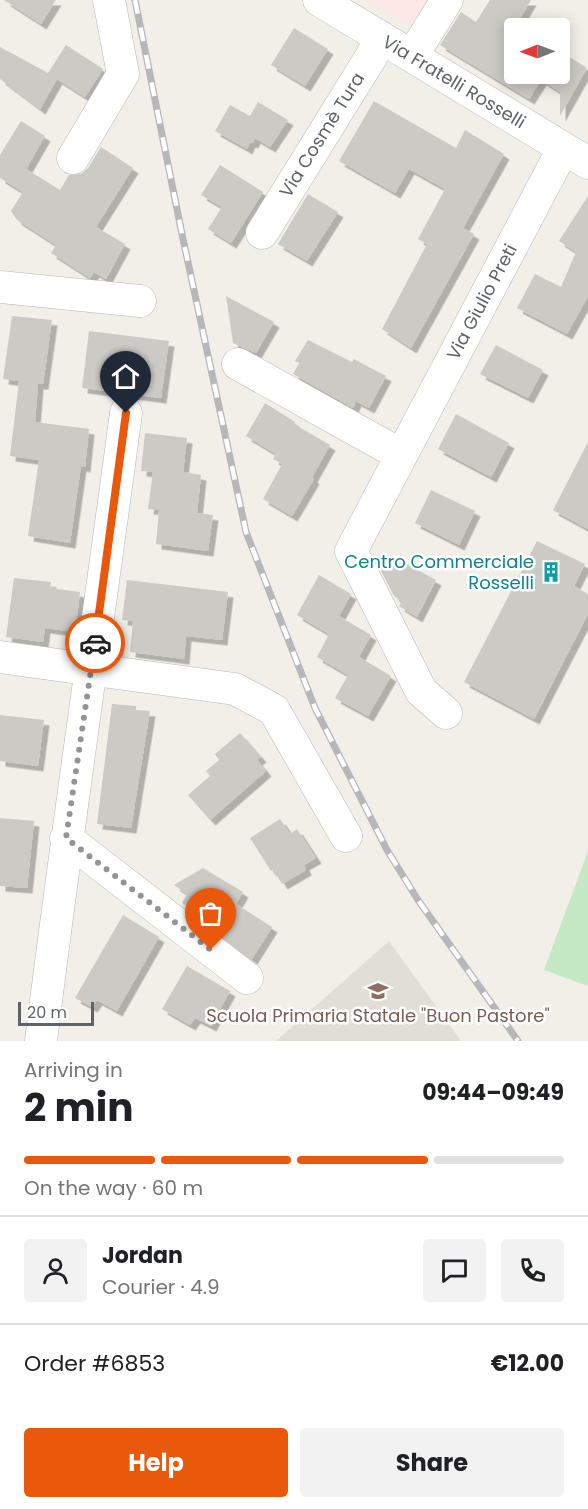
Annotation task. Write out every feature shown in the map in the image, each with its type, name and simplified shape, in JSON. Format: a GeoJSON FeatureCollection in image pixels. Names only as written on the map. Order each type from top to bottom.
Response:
{"type":"FeatureCollection","features":[{"type":"Feature","properties":{"kind":"street"},"geometry":{"type":"LineString","coordinates":[[73,158],[123,74],[109,0]]}},
{"type":"Feature","properties":{"kind":"street","name":"Via Fratelli Rosselli"},"geometry":{"type":"LineString","coordinates":[[319,0],[580,155]]}},
{"type":"Feature","properties":{"kind":"street"},"geometry":{"type":"LineString","coordinates":[[412,56],[447,0]]}},
{"type":"Feature","properties":{"kind":"street","name":"Via Cosmè Tura"},"geometry":{"type":"LineString","coordinates":[[262,233],[371,57],[381,37]]}},
{"type":"Feature","properties":{"kind":"street","name":"Via Giulio Preti"},"geometry":{"type":"LineString","coordinates":[[446,714],[421,692],[351,551],[401,455],[580,155]]}},
{"type":"Feature","properties":{"kind":"street"},"geometry":{"type":"LineString","coordinates":[[0,287],[140,301]]}},
{"type":"Feature","properties":{"kind":"street"},"geometry":{"type":"LineString","coordinates":[[238,363],[401,455]]}},
{"type":"Feature","properties":{"kind":"street"},"geometry":{"type":"LineString","coordinates":[[41,1041],[66,838],[92,670],[126,413]]}},
{"type":"Feature","properties":{"kind":"street"},"geometry":{"type":"LineString","coordinates":[[0,657],[235,689],[274,710],[346,836]]}},
{"type":"Feature","properties":{"kind":"street"},"geometry":{"type":"LineString","coordinates":[[66,838],[247,978]]}},
{"type":"Feature","properties":{"kind":"shaded area"},"geometry":{"type":"Polygon","coordinates":[[[363,0],[427,0],[412,26],[363,0]]]}},
{"type":"Feature","properties":{"kind":"shaded area","name":"Scuola Primaria Statale \"Buon Pastore\""},"geometry":{"type":"Polygon","coordinates":[[[389,941],[461,1041],[276,1041],[389,941]]]}},
{"type":"Feature","properties":{"kind":"green space"},"geometry":{"type":"Polygon","coordinates":[[[588,851],[588,986],[544,970],[588,851]]]}},
{"type":"Feature","properties":{"kind":"building"},"geometry":{"type":"Polygon","coordinates":[[[4,0],[56,0],[41,24],[4,0]]]}},
{"type":"Feature","properties":{"kind":"building"},"geometry":{"type":"Polygon","coordinates":[[[490,0],[531,0],[520,18],[504,18],[504,84],[440,45],[461,12],[476,22],[490,0]]]}},
{"type":"Feature","properties":{"kind":"building"},"geometry":{"type":"Polygon","coordinates":[[[294,28],[328,49],[305,86],[271,65],[294,28]]]}},
{"type":"Feature","properties":{"kind":"building"},"geometry":{"type":"Polygon","coordinates":[[[66,45],[103,69],[85,97],[57,79],[40,109],[0,79],[0,47],[48,73],[66,45]]]}},
{"type":"Feature","properties":{"kind":"building"},"geometry":{"type":"Polygon","coordinates":[[[570,57],[587,68],[560,116],[560,92],[547,84],[570,84],[570,57]]]}},
{"type":"Feature","properties":{"kind":"building"},"geometry":{"type":"Polygon","coordinates":[[[504,84],[538,84],[529,99],[504,84]]]}},
{"type":"Feature","properties":{"kind":"building"},"geometry":{"type":"Polygon","coordinates":[[[374,101],[456,148],[465,130],[504,154],[463,228],[474,234],[411,348],[382,329],[427,244],[418,239],[445,189],[409,169],[395,193],[339,161],[374,101]]]}},
{"type":"Feature","properties":{"kind":"building"},"geometry":{"type":"Polygon","coordinates":[[[258,102],[288,120],[270,147],[255,138],[247,149],[215,131],[230,105],[250,116],[258,102]]]}},
{"type":"Feature","properties":{"kind":"building"},"geometry":{"type":"Polygon","coordinates":[[[21,121],[45,136],[26,169],[60,190],[69,175],[81,174],[88,168],[101,147],[133,168],[96,227],[125,244],[106,279],[94,272],[90,278],[51,253],[56,245],[17,220],[11,211],[23,192],[0,178],[0,155],[21,121]]]}},
{"type":"Feature","properties":{"kind":"building"},"geometry":{"type":"Polygon","coordinates":[[[220,165],[263,192],[231,243],[208,229],[222,207],[201,195],[220,165]]]}},
{"type":"Feature","properties":{"kind":"building"},"geometry":{"type":"Polygon","coordinates":[[[308,194],[338,212],[307,261],[278,244],[308,194]]]}},
{"type":"Feature","properties":{"kind":"building"},"geometry":{"type":"Polygon","coordinates":[[[588,196],[588,296],[567,334],[517,308],[535,274],[561,287],[576,252],[559,241],[588,196]]]}},
{"type":"Feature","properties":{"kind":"building"},"geometry":{"type":"Polygon","coordinates":[[[226,296],[274,322],[256,353],[233,343],[226,296]]]}},
{"type":"Feature","properties":{"kind":"building"},"geometry":{"type":"Polygon","coordinates":[[[12,316],[52,320],[43,384],[38,384],[35,422],[89,429],[85,467],[81,466],[70,543],[28,536],[39,460],[10,456],[19,381],[3,379],[12,316]]]}},
{"type":"Feature","properties":{"kind":"building"},"geometry":{"type":"Polygon","coordinates":[[[89,331],[169,341],[161,398],[82,388],[89,331]]]}},
{"type":"Feature","properties":{"kind":"building"},"geometry":{"type":"Polygon","coordinates":[[[308,340],[352,362],[354,359],[386,376],[369,408],[356,401],[353,408],[293,374],[299,363],[295,361],[308,340]]]}},
{"type":"Feature","properties":{"kind":"building"},"geometry":{"type":"Polygon","coordinates":[[[496,345],[543,370],[528,398],[480,374],[496,345]]]}},
{"type":"Feature","properties":{"kind":"building"},"geometry":{"type":"Polygon","coordinates":[[[265,403],[295,422],[294,424],[330,445],[312,477],[314,479],[292,516],[263,499],[282,464],[273,459],[276,454],[246,436],[265,403]]]}},
{"type":"Feature","properties":{"kind":"building"},"geometry":{"type":"Polygon","coordinates":[[[456,414],[509,443],[491,477],[438,449],[456,414]]]}},
{"type":"Feature","properties":{"kind":"building"},"geometry":{"type":"Polygon","coordinates":[[[145,433],[187,438],[183,472],[201,475],[197,513],[213,515],[208,551],[156,544],[159,510],[148,509],[153,472],[141,471],[145,433]]]}},
{"type":"Feature","properties":{"kind":"building"},"geometry":{"type":"Polygon","coordinates":[[[588,442],[588,529],[553,510],[588,442]]]}},
{"type":"Feature","properties":{"kind":"building"},"geometry":{"type":"Polygon","coordinates":[[[431,490],[475,511],[459,545],[415,523],[431,490]]]}},
{"type":"Feature","properties":{"kind":"building","name":"Centro Commerciale Rosselli"},"geometry":{"type":"Polygon","coordinates":[[[537,541],[585,564],[574,586],[588,594],[588,614],[534,719],[464,682],[537,541]]]}},
{"type":"Feature","properties":{"kind":"building"},"geometry":{"type":"Polygon","coordinates":[[[390,555],[436,580],[417,617],[399,606],[402,601],[394,596],[381,571],[390,555]]]}},
{"type":"Feature","properties":{"kind":"building"},"geometry":{"type":"Polygon","coordinates":[[[319,575],[351,594],[339,616],[371,635],[359,657],[391,676],[368,716],[335,698],[348,675],[317,657],[329,634],[297,615],[319,575]]]}},
{"type":"Feature","properties":{"kind":"building"},"geometry":{"type":"Polygon","coordinates":[[[14,578],[51,582],[50,588],[80,592],[75,632],[45,628],[43,642],[6,637],[14,578]]]}},
{"type":"Feature","properties":{"kind":"building"},"geometry":{"type":"Polygon","coordinates":[[[127,580],[228,592],[222,640],[186,636],[184,659],[130,652],[133,621],[122,620],[127,580]]]}},
{"type":"Feature","properties":{"kind":"building"},"geometry":{"type":"Polygon","coordinates":[[[112,704],[136,706],[136,710],[150,711],[131,828],[97,824],[112,704]]]}},
{"type":"Feature","properties":{"kind":"building"},"geometry":{"type":"Polygon","coordinates":[[[0,715],[44,720],[38,766],[0,761],[0,715]]]}},
{"type":"Feature","properties":{"kind":"building"},"geometry":{"type":"Polygon","coordinates":[[[240,733],[261,757],[257,760],[266,771],[210,820],[188,795],[210,776],[206,771],[219,760],[215,754],[240,733]]]}},
{"type":"Feature","properties":{"kind":"building"},"geometry":{"type":"Polygon","coordinates":[[[0,818],[34,821],[27,888],[0,886],[0,818]]]}},
{"type":"Feature","properties":{"kind":"building"},"geometry":{"type":"Polygon","coordinates":[[[280,819],[290,834],[297,829],[316,858],[304,865],[306,870],[282,884],[250,838],[280,819]]]}},
{"type":"Feature","properties":{"kind":"building"},"geometry":{"type":"Polygon","coordinates":[[[203,868],[243,892],[236,904],[272,927],[252,959],[215,931],[218,926],[182,903],[187,894],[174,885],[203,868]]]}},
{"type":"Feature","properties":{"kind":"building"},"geometry":{"type":"Polygon","coordinates":[[[123,915],[159,937],[117,1011],[97,1000],[92,1007],[75,998],[123,915]]]}},
{"type":"Feature","properties":{"kind":"building"},"geometry":{"type":"Polygon","coordinates":[[[187,966],[230,991],[211,1026],[195,1018],[190,1025],[162,1009],[187,966]]]}},
{"type":"Feature","properties":{"kind":"railway"},"geometry":{"type":"LineString","coordinates":[[135,0],[183,239],[246,532],[315,708],[387,850],[418,900],[518,1041]]}},
{"type":"Feature","properties":{"kind":"way so far"},"geometry":{"type":"LineString","coordinates":[[95,643],[66,838],[211,950]]}},
{"type":"Feature","properties":{"kind":"place","name":"Centro Commerciale Rosselli"},"geometry":{"type":"Point","coordinates":[551,572]}},
{"type":"Feature","properties":{"kind":"place","name":"Scuola Primaria Statale \"Buon Pastore\""},"geometry":{"type":"Point","coordinates":[378,991]}},
{"type":"Feature","properties":{"kind":"route"},"geometry":{"type":"LineString","coordinates":[[95,643],[126,413]]}}]}
